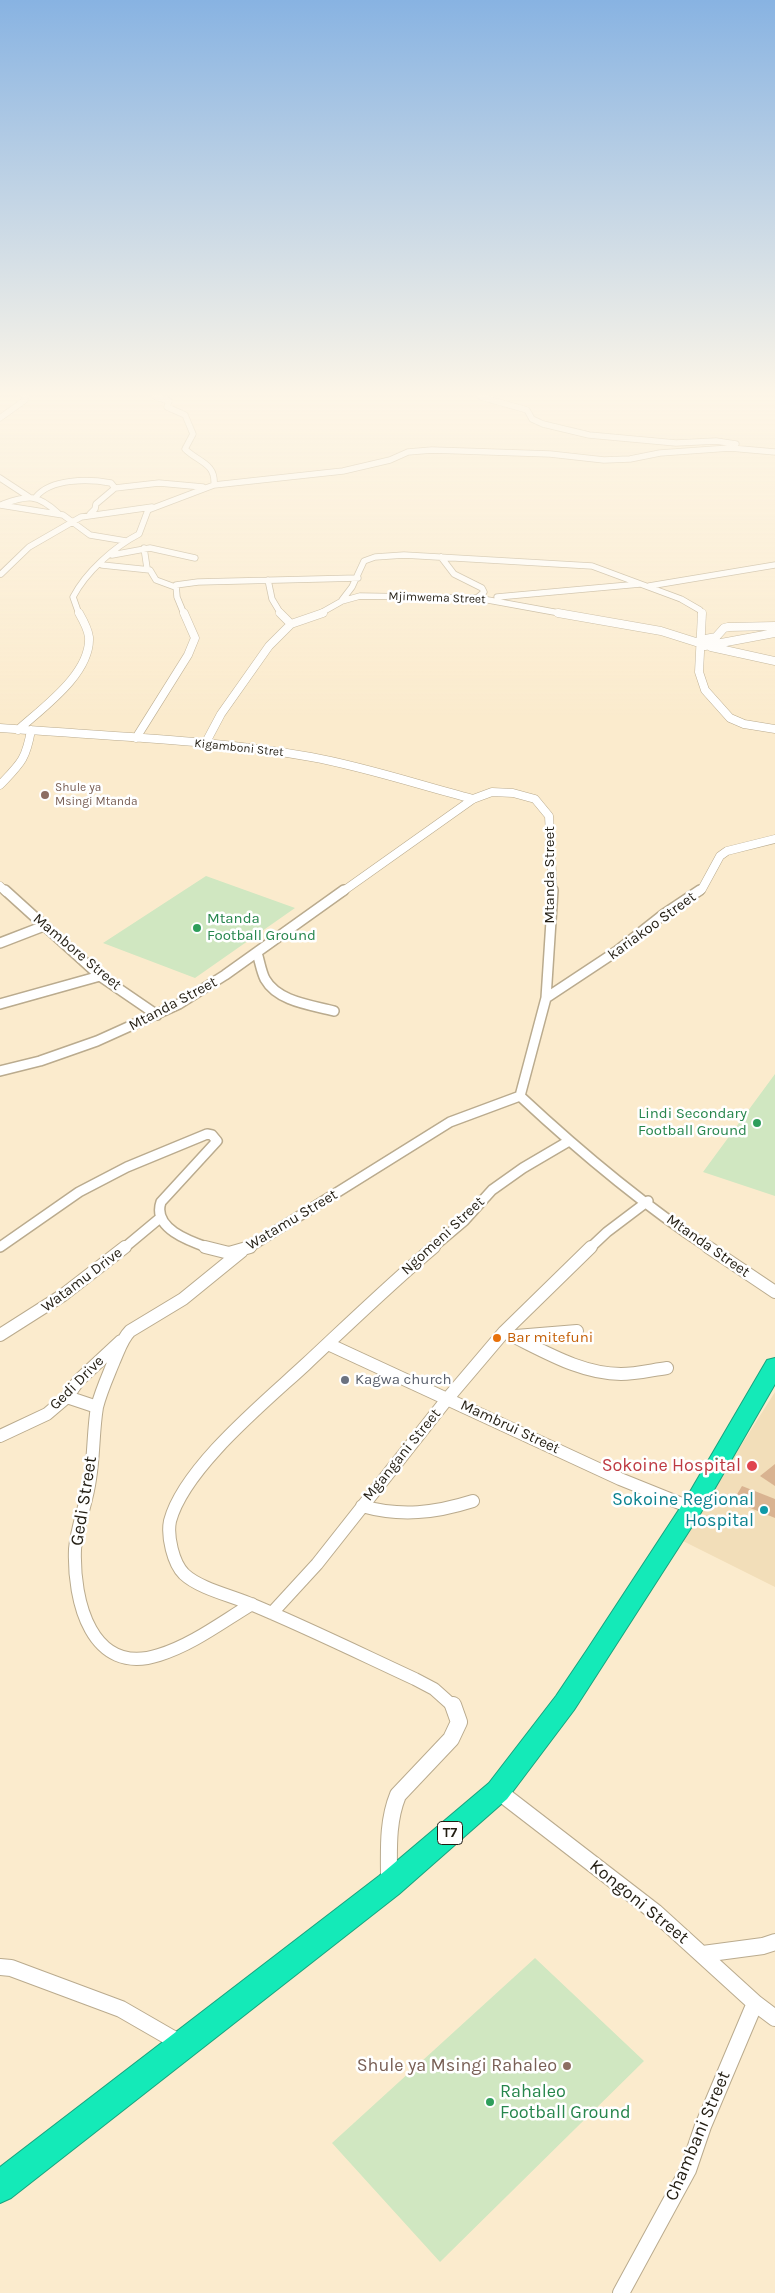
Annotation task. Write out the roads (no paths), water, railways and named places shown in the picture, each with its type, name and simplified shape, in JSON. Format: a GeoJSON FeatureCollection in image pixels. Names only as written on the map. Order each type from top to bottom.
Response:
{"type":"FeatureCollection","features":[{"type":"Feature","properties":{"kind":"highway","name":"T7"},"geometry":{"type":"LineString","coordinates":[[0,2187],[389,1885],[498,1791],[576,1688],[692,1508],[775,1365]]}},
{"type":"Feature","properties":{"kind":"street"},"geometry":{"type":"LineString","coordinates":[[48,504],[58,513]]}},
{"type":"Feature","properties":{"kind":"street"},"geometry":{"type":"LineString","coordinates":[[90,514],[95,509],[96,504]]}},
{"type":"Feature","properties":{"kind":"street"},"geometry":{"type":"LineString","coordinates":[[0,574],[17,556],[29,547],[72,522],[90,514],[152,508],[166,504]]}},
{"type":"Feature","properties":{"kind":"street"},"geometry":{"type":"LineString","coordinates":[[0,505],[58,513],[90,535],[126,541]]}},
{"type":"Feature","properties":{"kind":"street"},"geometry":{"type":"LineString","coordinates":[[18,730],[72,680],[85,661],[89,650],[89,637],[86,624],[77,610],[73,597],[80,583],[102,565],[126,541],[142,530],[146,512],[152,508]]}},
{"type":"Feature","properties":{"kind":"street"},"geometry":{"type":"LineString","coordinates":[[111,555],[144,548],[195,558]]}},
{"type":"Feature","properties":{"kind":"street"},"geometry":{"type":"LineString","coordinates":[[144,548],[147,568]]}},
{"type":"Feature","properties":{"kind":"street"},"geometry":{"type":"LineString","coordinates":[[442,556],[454,574],[482,588],[484,592],[479,598]]}},
{"type":"Feature","properties":{"kind":"street"},"geometry":{"type":"LineString","coordinates":[[342,601],[349,594],[364,562],[375,557],[442,556],[592,566],[681,599],[700,610],[704,615],[700,681],[714,701],[730,718],[744,724],[775,728]]}},
{"type":"Feature","properties":{"kind":"street"},"geometry":{"type":"LineString","coordinates":[[102,565],[147,568],[154,572],[156,580],[175,587],[185,583],[358,578]]}},
{"type":"Feature","properties":{"kind":"street"},"geometry":{"type":"LineString","coordinates":[[479,598],[644,585],[775,565]]}},
{"type":"Feature","properties":{"kind":"street"},"geometry":{"type":"LineString","coordinates":[[268,580],[269,596],[272,603],[291,624]]}},
{"type":"Feature","properties":{"kind":"street"},"geometry":{"type":"LineString","coordinates":[[136,738],[188,654],[195,638],[188,619],[178,602],[175,587]]}},
{"type":"Feature","properties":{"kind":"street","name":"Mjimwema Street"},"geometry":{"type":"LineString","coordinates":[[205,744],[221,714],[269,646],[291,624],[327,611],[342,601],[366,595],[479,598],[652,629],[685,637],[701,644],[775,661]]}},
{"type":"Feature","properties":{"kind":"street"},"geometry":{"type":"LineString","coordinates":[[701,644],[716,637],[724,628],[728,627],[775,626]]}},
{"type":"Feature","properties":{"kind":"street"},"geometry":{"type":"LineString","coordinates":[[701,644],[775,633]]}},
{"type":"Feature","properties":{"kind":"street","name":"Kigamboni Stret"},"geometry":{"type":"LineString","coordinates":[[0,728],[205,744],[313,758],[472,800]]}},
{"type":"Feature","properties":{"kind":"street"},"geometry":{"type":"LineString","coordinates":[[0,785],[23,760],[27,752],[32,730]]}},
{"type":"Feature","properties":{"kind":"street","name":"Mtanda Street"},"geometry":{"type":"LineString","coordinates":[[0,1071],[40,1061],[97,1041],[157,1015],[187,999],[256,953],[472,800],[492,792],[513,792],[535,799],[550,816],[553,892],[546,998],[520,1096],[568,1141],[648,1201],[685,1232],[775,1292]]}},
{"type":"Feature","properties":{"kind":"street","name":"kariakoo Street"},"geometry":{"type":"LineString","coordinates":[[546,998],[617,951],[664,914],[702,889],[720,856],[727,851],[775,839]]}},
{"type":"Feature","properties":{"kind":"street","name":"Mambore Street"},"geometry":{"type":"LineString","coordinates":[[0,886],[100,976],[157,1015]]}},
{"type":"Feature","properties":{"kind":"street"},"geometry":{"type":"LineString","coordinates":[[0,943],[44,926]]}},
{"type":"Feature","properties":{"kind":"street"},"geometry":{"type":"LineString","coordinates":[[256,953],[267,982],[275,990],[285,996],[334,1011]]}},
{"type":"Feature","properties":{"kind":"street"},"geometry":{"type":"LineString","coordinates":[[0,1004],[100,976]]}},
{"type":"Feature","properties":{"kind":"street","name":"Watamu Street"},"geometry":{"type":"LineString","coordinates":[[160,1218],[170,1229],[196,1244],[217,1251],[231,1253],[245,1250],[450,1122],[520,1096]]}},
{"type":"Feature","properties":{"kind":"street"},"geometry":{"type":"LineString","coordinates":[[0,1247],[69,1198],[87,1188],[158,1153],[201,1135],[212,1135],[216,1141],[161,1202],[158,1211],[160,1218]]}},
{"type":"Feature","properties":{"kind":"street","name":"Ngomeni Street"},"geometry":{"type":"LineString","coordinates":[[389,1885],[389,1828],[394,1802],[398,1795],[451,1739],[459,1722],[458,1715],[451,1702],[434,1689],[272,1613],[199,1584],[183,1573],[170,1541],[170,1522],[178,1502],[197,1472],[224,1441],[402,1274],[464,1221],[492,1190],[536,1159],[568,1141]]}},
{"type":"Feature","properties":{"kind":"street","name":"Mgangani Street"},"geometry":{"type":"LineString","coordinates":[[272,1613],[317,1564],[448,1398],[586,1251],[622,1219],[648,1201]]}},
{"type":"Feature","properties":{"kind":"street","name":"Watamu Drive"},"geometry":{"type":"LineString","coordinates":[[0,1335],[34,1316],[80,1284],[160,1218]]}},
{"type":"Feature","properties":{"kind":"street"},"geometry":{"type":"LineString","coordinates":[[123,1338],[130,1331],[182,1299],[245,1250]]}},
{"type":"Feature","properties":{"kind":"street"},"geometry":{"type":"LineString","coordinates":[[509,1334],[577,1331]]}},
{"type":"Feature","properties":{"kind":"street"},"geometry":{"type":"LineString","coordinates":[[509,1334],[564,1360],[603,1373],[618,1374],[667,1368]]}},
{"type":"Feature","properties":{"kind":"street","name":"Gedi Drive"},"geometry":{"type":"LineString","coordinates":[[0,1436],[47,1414],[67,1397],[79,1380],[123,1338]]}},
{"type":"Feature","properties":{"kind":"street","name":"Gedi Street"},"geometry":{"type":"LineString","coordinates":[[123,1338],[97,1407],[90,1481],[78,1528],[74,1566],[77,1596],[85,1624],[92,1635],[108,1650],[123,1657],[146,1659],[172,1651],[252,1604]]}},
{"type":"Feature","properties":{"kind":"street","name":"Mambrui Street"},"geometry":{"type":"LineString","coordinates":[[328,1344],[620,1479],[692,1508]]}},
{"type":"Feature","properties":{"kind":"street"},"geometry":{"type":"LineString","coordinates":[[67,1397],[97,1407]]}},
{"type":"Feature","properties":{"kind":"street"},"geometry":{"type":"LineString","coordinates":[[362,1506],[386,1512],[431,1513],[473,1501]]}},
{"type":"Feature","properties":{"kind":"street","name":"Kongoni Street"},"geometry":{"type":"LineString","coordinates":[[498,1791],[506,1800],[655,1912],[704,1954],[755,2003],[775,2018]]}},
{"type":"Feature","properties":{"kind":"street"},"geometry":{"type":"LineString","coordinates":[[704,1954],[763,1946],[775,1942]]}},
{"type":"Feature","properties":{"kind":"street"},"geometry":{"type":"LineString","coordinates":[[0,1966],[72,1989],[121,2009],[183,2045]]}},
{"type":"Feature","properties":{"kind":"street","name":"Chambani Street"},"geometry":{"type":"LineString","coordinates":[[621,2293],[688,2170],[702,2126],[755,2003]]}},
{"type":"Feature","properties":{"kind":"place","name":"Shule ya Msingi Mtanda"},"geometry":{"type":"Point","coordinates":[45,795]}},
{"type":"Feature","properties":{"kind":"place","name":"Mtanda Football Ground"},"geometry":{"type":"Point","coordinates":[197,928]}},
{"type":"Feature","properties":{"kind":"place","name":"Lindi Secondary Football Ground"},"geometry":{"type":"Point","coordinates":[757,1123]}},
{"type":"Feature","properties":{"kind":"place","name":"Bar mitefuni"},"geometry":{"type":"Point","coordinates":[497,1338]}},
{"type":"Feature","properties":{"kind":"place","name":"Kagwa church"},"geometry":{"type":"Point","coordinates":[345,1380]}},
{"type":"Feature","properties":{"kind":"place","name":"Sokoine Hospital"},"geometry":{"type":"Point","coordinates":[752,1466]}},
{"type":"Feature","properties":{"kind":"place","name":"Sokoine Regional Hospital"},"geometry":{"type":"Point","coordinates":[764,1510]}},
{"type":"Feature","properties":{"kind":"place","name":"Shule ya Msingi Rahaleo"},"geometry":{"type":"Point","coordinates":[567,2066]}},
{"type":"Feature","properties":{"kind":"place","name":"Rahaleo Football Ground"},"geometry":{"type":"Point","coordinates":[490,2102]}}]}
